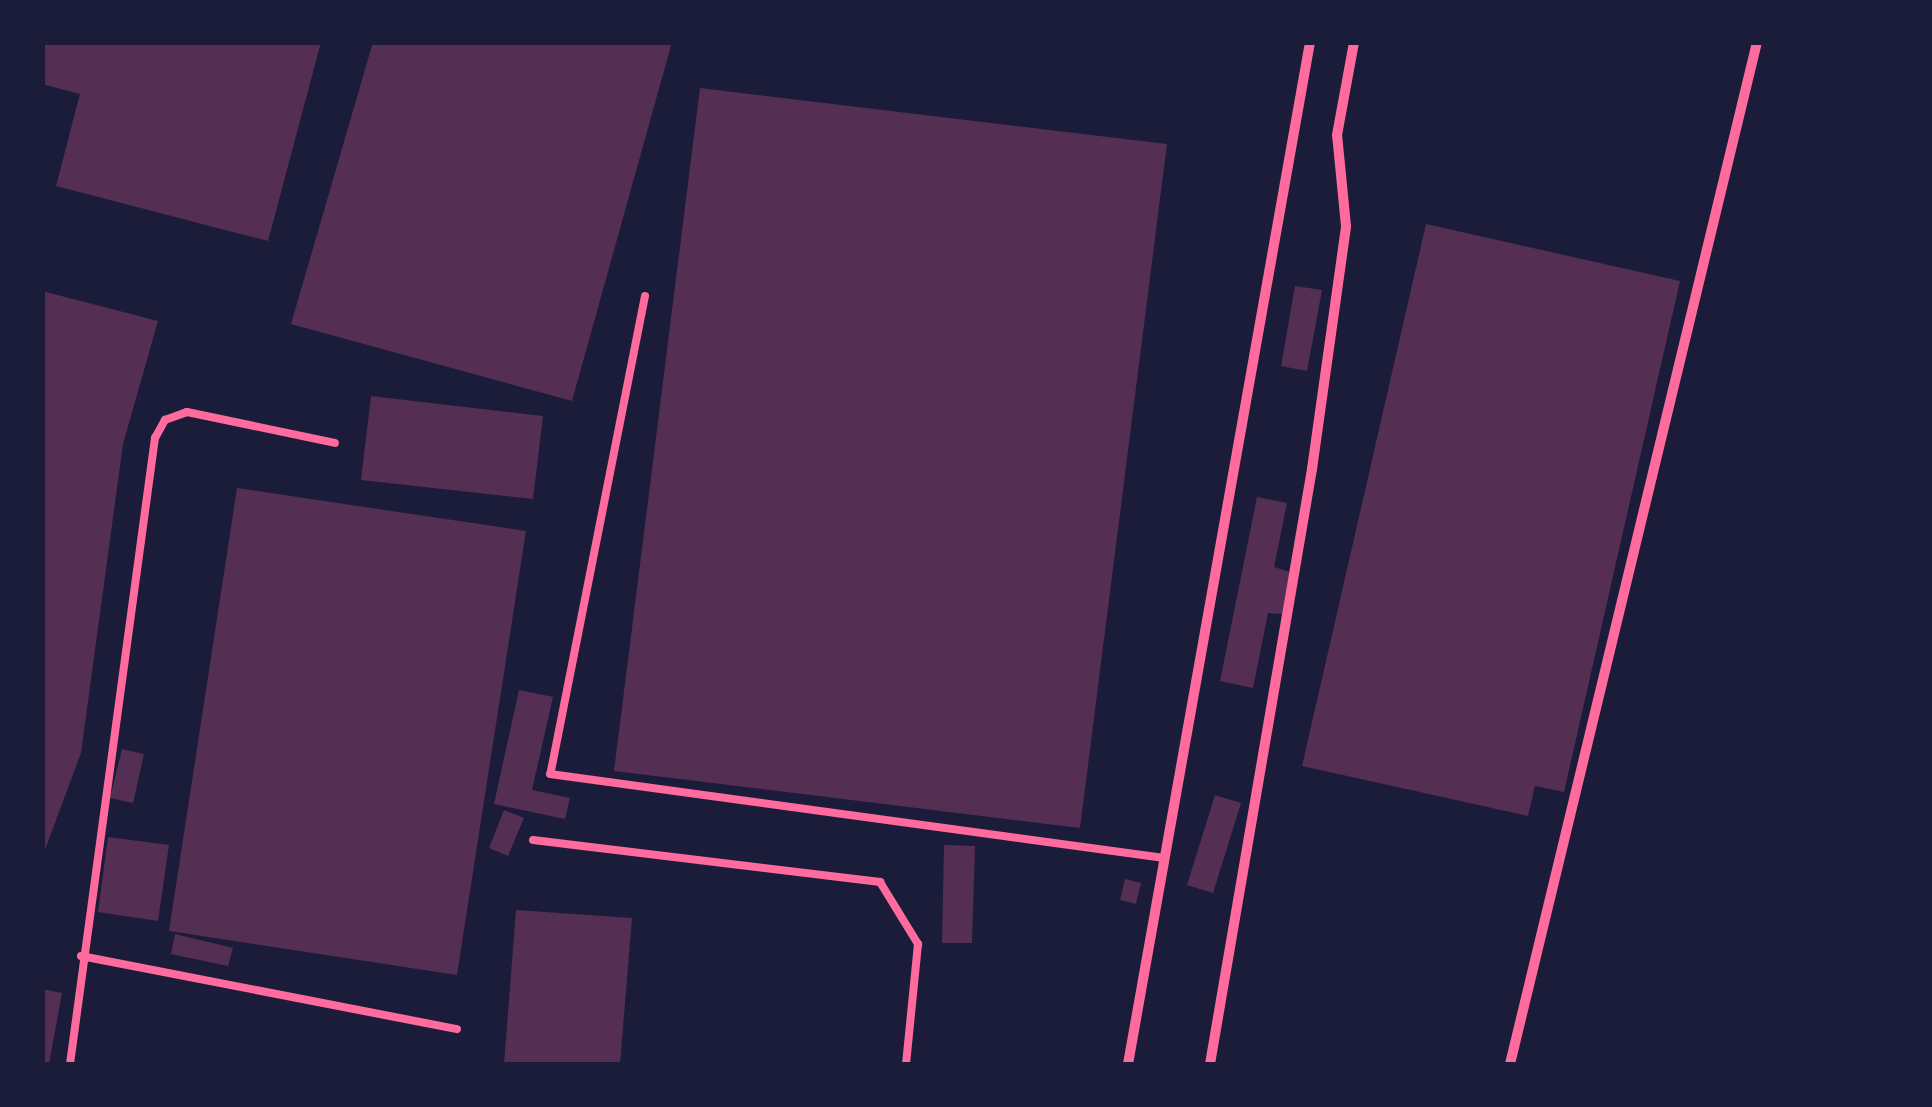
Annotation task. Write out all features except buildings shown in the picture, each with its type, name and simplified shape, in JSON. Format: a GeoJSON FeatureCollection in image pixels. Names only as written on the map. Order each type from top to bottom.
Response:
{"type":"FeatureCollection","features":[{"type":"Feature","properties":{"kind":"street"},"geometry":{"type":"LineString","coordinates":[[1128,1064],[1310,42]]}},
{"type":"Feature","properties":{"kind":"street"},"geometry":{"type":"LineString","coordinates":[[1210,1064],[1320,413],[1346,226],[1337,135],[1354,42]]}},
{"type":"Feature","properties":{"kind":"street"},"geometry":{"type":"LineString","coordinates":[[1510,1064],[1757,42]]}},
{"type":"Feature","properties":{"kind":"lane"},"geometry":{"type":"LineString","coordinates":[[645,296],[550,774],[1164,858]]}},
{"type":"Feature","properties":{"kind":"lane"},"geometry":{"type":"LineString","coordinates":[[70,1064],[81,956],[155,438],[165,420],[187,412],[335,443]]}},
{"type":"Feature","properties":{"kind":"lane"},"geometry":{"type":"LineString","coordinates":[[533,840],[880,882],[918,944],[906,1064]]}},
{"type":"Feature","properties":{"kind":"lane"},"geometry":{"type":"LineString","coordinates":[[81,956],[457,1029]]}}]}
